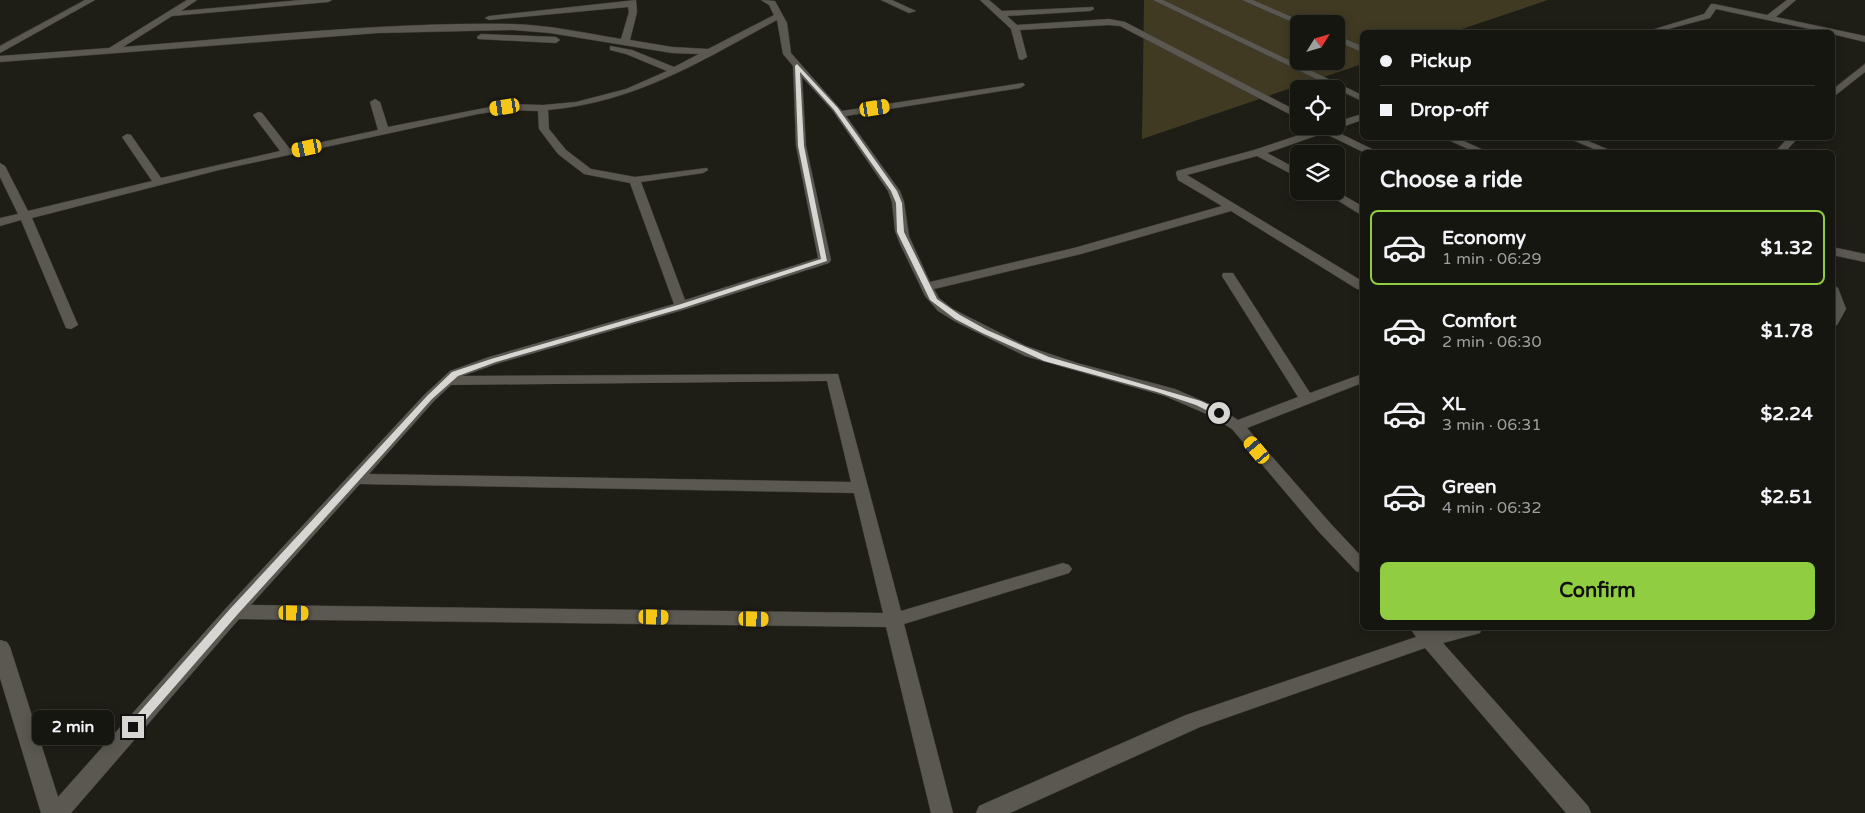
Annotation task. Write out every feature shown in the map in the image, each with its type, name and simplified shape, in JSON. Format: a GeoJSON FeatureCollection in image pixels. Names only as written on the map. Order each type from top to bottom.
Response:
{"type":"FeatureCollection","features":[{"type":"Feature","properties":{"kind":"street"},"geometry":{"type":"LineString","coordinates":[[24,26],[73,0]]}},
{"type":"Feature","properties":{"kind":"street"},"geometry":{"type":"LineString","coordinates":[[0,50],[90,0]]}},
{"type":"Feature","properties":{"kind":"street"},"geometry":{"type":"LineString","coordinates":[[102,57],[193,0]]}},
{"type":"Feature","properties":{"kind":"street"},"geometry":{"type":"LineString","coordinates":[[171,14],[277,2],[328,0]]}},
{"type":"Feature","properties":{"kind":"street"},"geometry":{"type":"LineString","coordinates":[[885,0],[912,11]]}},
{"type":"Feature","properties":{"kind":"street"},"geometry":{"type":"LineString","coordinates":[[984,0],[1015,28],[1022,57]]}},
{"type":"Feature","properties":{"kind":"street"},"geometry":{"type":"LineString","coordinates":[[1157,0],[1360,97]]}},
{"type":"Feature","properties":{"kind":"street"},"geometry":{"type":"LineString","coordinates":[[1246,0],[1290,18]]}},
{"type":"Feature","properties":{"kind":"street"},"geometry":{"type":"LineString","coordinates":[[1770,18],[1792,0]]}},
{"type":"Feature","properties":{"kind":"street"},"geometry":{"type":"LineString","coordinates":[[773,1],[783,23],[787,54],[840,114],[894,191],[899,203],[901,232],[934,300],[957,317],[998,338],[1047,359],[1198,403],[1219,413],[1237,426],[1360,566]]}},
{"type":"Feature","properties":{"kind":"street"},"geometry":{"type":"LineString","coordinates":[[0,59],[378,30],[632,2],[633,12],[625,41]]}},
{"type":"Feature","properties":{"kind":"street"},"geometry":{"type":"LineString","coordinates":[[1656,30],[1707,16],[1714,6],[1824,30]]}},
{"type":"Feature","properties":{"kind":"street"},"geometry":{"type":"LineString","coordinates":[[1000,14],[1090,9]]}},
{"type":"Feature","properties":{"kind":"street"},"geometry":{"type":"LineString","coordinates":[[0,222],[288,152],[505,107],[543,108],[602,99],[655,81],[779,16]]}},
{"type":"Feature","properties":{"kind":"street"},"geometry":{"type":"LineString","coordinates":[[1015,28],[1109,22],[1122,24],[1290,111]]}},
{"type":"Feature","properties":{"kind":"street"},"geometry":{"type":"LineString","coordinates":[[378,30],[513,27],[550,30],[672,50],[709,52]]}},
{"type":"Feature","properties":{"kind":"street"},"geometry":{"type":"LineString","coordinates":[[1835,32],[1865,39]]}},
{"type":"Feature","properties":{"kind":"street"},"geometry":{"type":"LineString","coordinates":[[0,65],[347,38],[467,36],[558,40],[600,45],[629,52],[675,71]]}},
{"type":"Feature","properties":{"kind":"street"},"geometry":{"type":"LineString","coordinates":[[1345,42],[1360,48]]}},
{"type":"Feature","properties":{"kind":"street"},"geometry":{"type":"LineString","coordinates":[[57,813],[234,612],[429,398],[455,374],[494,360],[681,306],[824,260],[801,146],[797,66]]}},
{"type":"Feature","properties":{"kind":"street"},"geometry":{"type":"LineString","coordinates":[[1835,93],[1865,68]]}},
{"type":"Feature","properties":{"kind":"street"},"geometry":{"type":"LineString","coordinates":[[840,114],[1020,85]]}},
{"type":"Feature","properties":{"kind":"street"},"geometry":{"type":"LineString","coordinates":[[375,102],[384,132]]}},
{"type":"Feature","properties":{"kind":"street"},"geometry":{"type":"LineString","coordinates":[[543,108],[544,129],[562,152],[588,172],[635,180],[703,170]]}},
{"type":"Feature","properties":{"kind":"street"},"geometry":{"type":"LineString","coordinates":[[258,115],[288,152]]}},
{"type":"Feature","properties":{"kind":"street"},"geometry":{"type":"LineString","coordinates":[[1345,122],[1360,118]]}},
{"type":"Feature","properties":{"kind":"street"},"geometry":{"type":"LineString","coordinates":[[1303,135],[1258,152],[1181,173],[1182,178],[1360,285]]}},
{"type":"Feature","properties":{"kind":"street"},"geometry":{"type":"LineString","coordinates":[[1335,135],[1366,150]]}},
{"type":"Feature","properties":{"kind":"street"},"geometry":{"type":"LineString","coordinates":[[127,137],[159,183]]}},
{"type":"Feature","properties":{"kind":"street"},"geometry":{"type":"LineString","coordinates":[[1454,140],[1478,150]]}},
{"type":"Feature","properties":{"kind":"street"},"geometry":{"type":"LineString","coordinates":[[1578,140],[1604,150]]}},
{"type":"Feature","properties":{"kind":"street"},"geometry":{"type":"LineString","coordinates":[[1782,150],[1791,140]]}},
{"type":"Feature","properties":{"kind":"street"},"geometry":{"type":"LineString","coordinates":[[1258,152],[1290,170]]}},
{"type":"Feature","properties":{"kind":"street"},"geometry":{"type":"LineString","coordinates":[[0,166],[25,216],[71,326]]}},
{"type":"Feature","properties":{"kind":"street"},"geometry":{"type":"LineString","coordinates":[[635,180],[681,306]]}},
{"type":"Feature","properties":{"kind":"street"},"geometry":{"type":"LineString","coordinates":[[1344,200],[1360,209]]}},
{"type":"Feature","properties":{"kind":"street"},"geometry":{"type":"LineString","coordinates":[[927,287],[1077,252],[1232,207]]}},
{"type":"Feature","properties":{"kind":"street"},"geometry":{"type":"LineString","coordinates":[[1835,251],[1865,258]]}},
{"type":"Feature","properties":{"kind":"street"},"geometry":{"type":"LineString","coordinates":[[1228,276],[1307,399]]}},
{"type":"Feature","properties":{"kind":"street"},"geometry":{"type":"LineString","coordinates":[[448,381],[833,377],[942,813]]}},
{"type":"Feature","properties":{"kind":"street"},"geometry":{"type":"LineString","coordinates":[[1237,426],[1307,399],[1360,382]]}},
{"type":"Feature","properties":{"kind":"street"},"geometry":{"type":"LineString","coordinates":[[355,479],[860,488]]}},
{"type":"Feature","properties":{"kind":"street"},"geometry":{"type":"LineString","coordinates":[[234,612],[894,620],[1063,569]]}},
{"type":"Feature","properties":{"kind":"street"},"geometry":{"type":"LineString","coordinates":[[988,813],[1194,720],[1425,633],[1454,630]]}},
{"type":"Feature","properties":{"kind":"street"},"geometry":{"type":"LineString","coordinates":[[1425,633],[1580,813]]}},
{"type":"Feature","properties":{"kind":"street"},"geometry":{"type":"LineString","coordinates":[[0,647],[52,813]]}},
{"type":"Feature","properties":{"kind":"shaded area"},"geometry":{"type":"Polygon","coordinates":[[[1144,0],[1548,0],[1459,30],[1360,30],[1360,65],[1345,70],[1345,15],[1290,15],[1290,70],[1344,70],[1315,80],[1290,80],[1290,89],[1142,139],[1144,0]]]}},
{"type":"Feature","properties":{"kind":"route"},"geometry":{"type":"LineString","coordinates":[[133,727],[234,612],[429,398],[455,374],[494,360],[681,306],[824,260],[801,146],[797,66],[836,109],[894,191],[899,203],[901,232],[934,300],[957,317],[998,338],[1047,359],[1160,390],[1198,403],[1219,413]]}}]}
